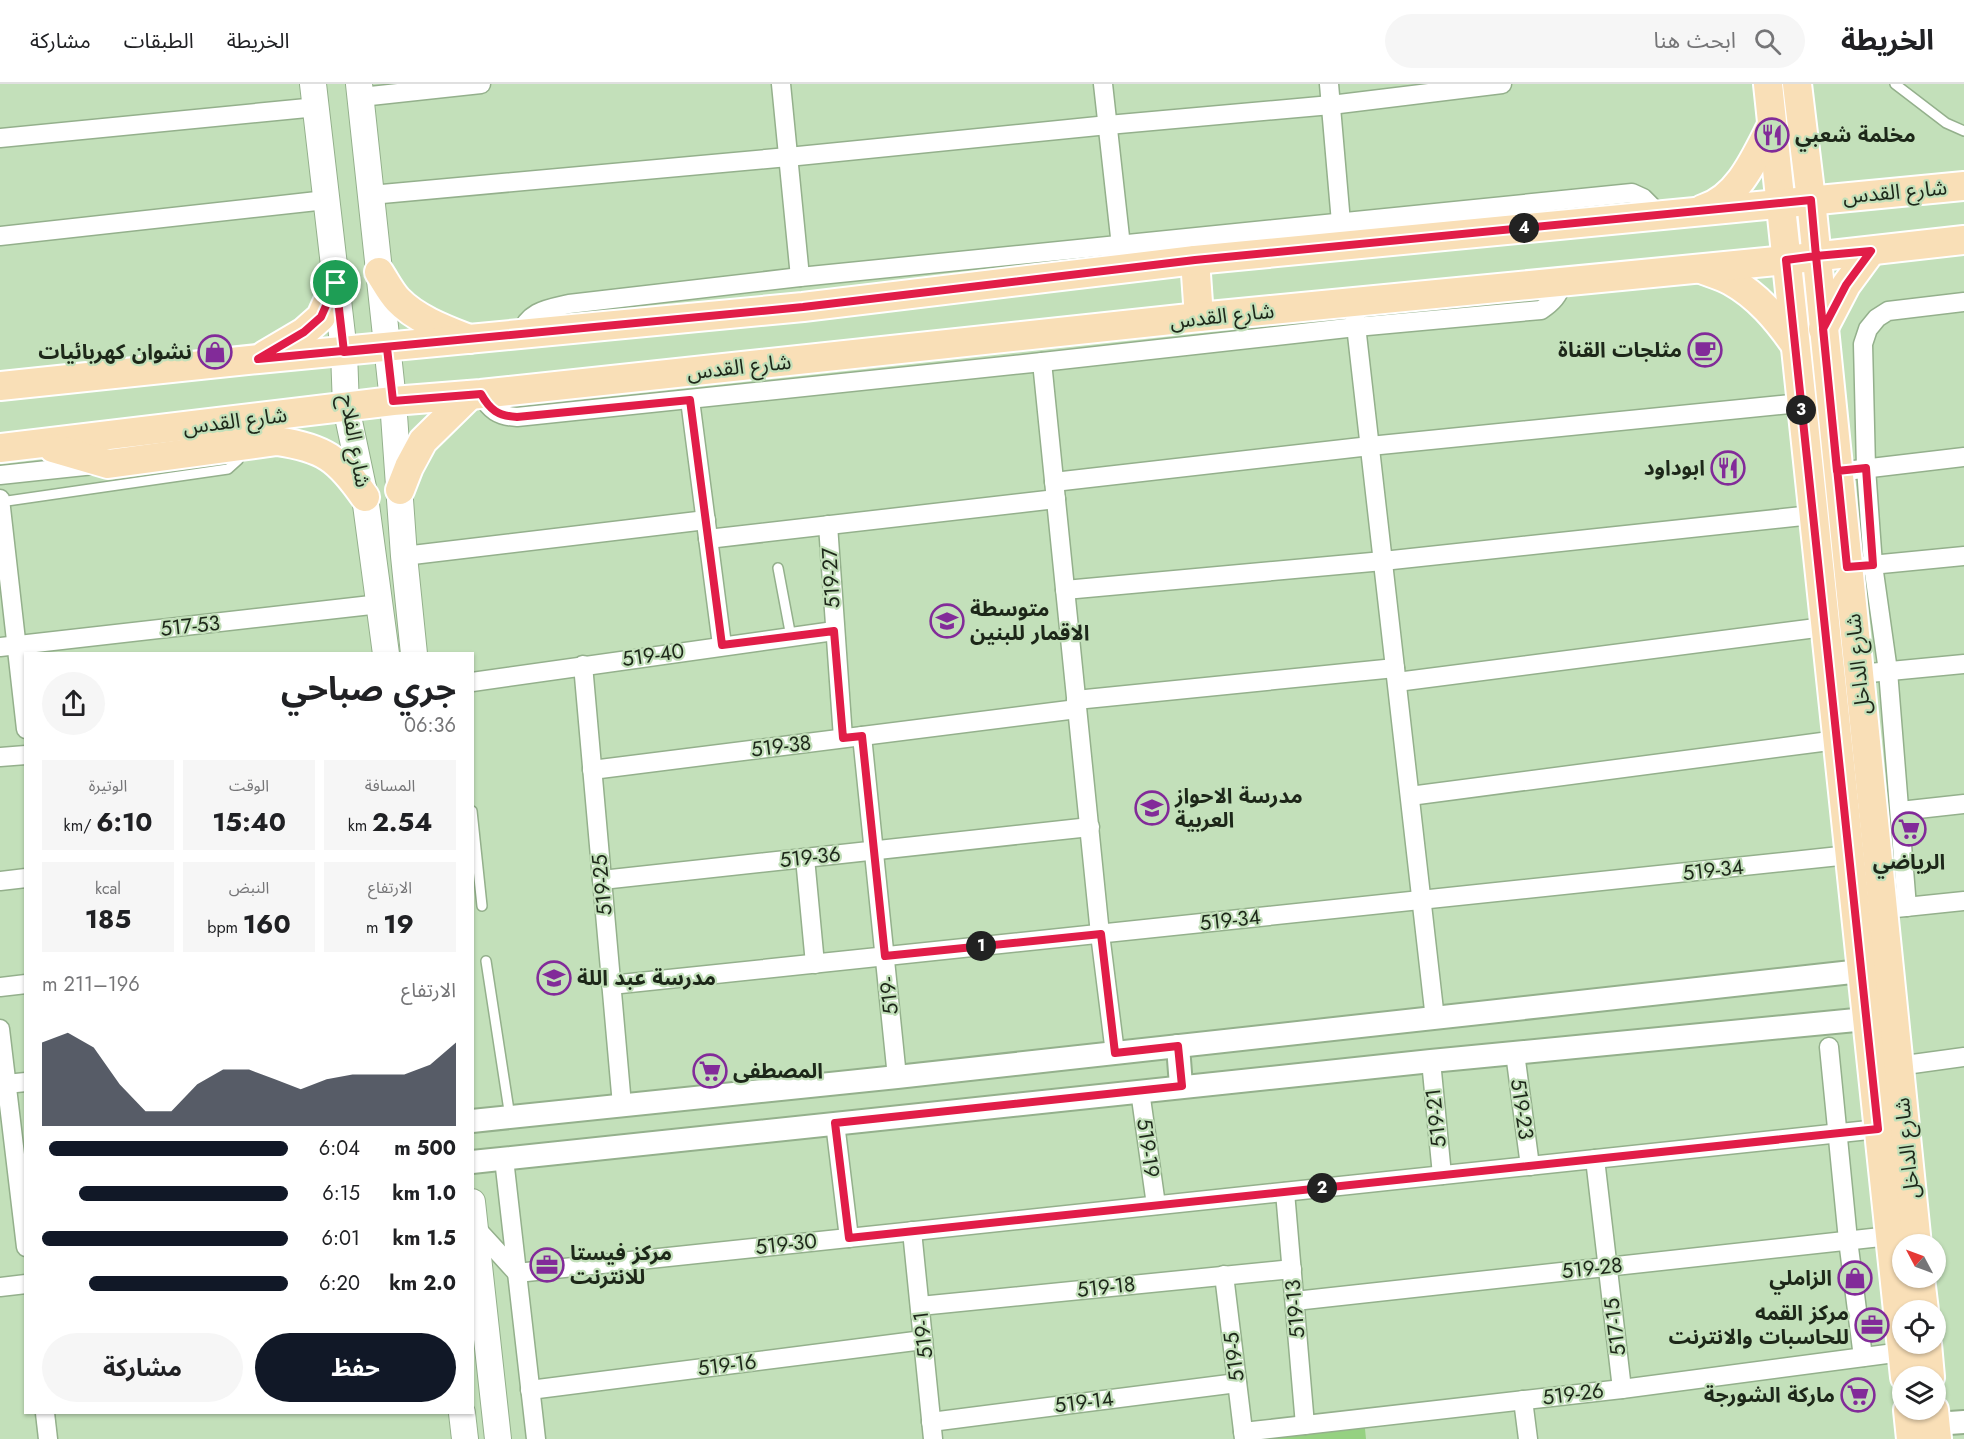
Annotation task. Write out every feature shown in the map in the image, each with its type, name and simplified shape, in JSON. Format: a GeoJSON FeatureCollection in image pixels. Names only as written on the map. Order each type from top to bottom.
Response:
{"type":"FeatureCollection","features":[{"type":"Feature","properties":{"kind":"main road","name":"شارع الداخل"},"geometry":{"type":"LineString","coordinates":[[1768,84],[1890,1236],[1911,1358]]}},
{"type":"Feature","properties":{"kind":"main road","name":"شارع الداخل"},"geometry":{"type":"LineString","coordinates":[[1797,84],[1811,200],[1837,471],[1860,566],[1859,674],[1894,908],[1898,1066],[1916,1234]]}},
{"type":"Feature","properties":{"kind":"main road","name":"شارع الفلاح"},"geometry":{"type":"LineString","coordinates":[[360,90],[393,401],[404,556],[414,652]]}},
{"type":"Feature","properties":{"kind":"main road","name":"شارع الفلاح"},"geometry":{"type":"LineString","coordinates":[[315,95],[344,352],[346,407],[365,496],[386,652]]}},
{"type":"Feature","properties":{"kind":"main road"},"geometry":{"type":"LineString","coordinates":[[1689,213],[1716,205],[1730,192],[1749,169],[1772,125]]}},
{"type":"Feature","properties":{"kind":"main road","name":"شارع القدس"},"geometry":{"type":"LineString","coordinates":[[0,386],[803,307],[1122,257],[1195,260],[1342,234],[1689,213],[1964,186]]}},
{"type":"Feature","properties":{"kind":"main road","name":"شارع القدس"},"geometry":{"type":"LineString","coordinates":[[0,448],[393,401],[475,395],[1198,317],[1355,315],[1563,282],[1964,240]]}},
{"type":"Feature","properties":{"kind":"main road"},"geometry":{"type":"LineString","coordinates":[[1823,329],[1846,285],[1871,251]]}},
{"type":"Feature","properties":{"kind":"main road"},"geometry":{"type":"LineString","coordinates":[[1195,260],[1198,317]]}},
{"type":"Feature","properties":{"kind":"main road"},"geometry":{"type":"LineString","coordinates":[[1699,268],[1731,281],[1754,296],[1776,319],[1794,344]]}},
{"type":"Feature","properties":{"kind":"main road"},"geometry":{"type":"LineString","coordinates":[[379,272],[398,300],[428,320],[470,340]]}},
{"type":"Feature","properties":{"kind":"main road"},"geometry":{"type":"LineString","coordinates":[[258,359],[304,332],[321,317],[336,283]]}},
{"type":"Feature","properties":{"kind":"main road"},"geometry":{"type":"LineString","coordinates":[[400,490],[423,441],[475,395]]}},
{"type":"Feature","properties":{"kind":"main road"},"geometry":{"type":"LineString","coordinates":[[40,444],[108,464],[278,441],[304,445],[337,462],[365,496]]}},
{"type":"Feature","properties":{"kind":"main road"},"geometry":{"type":"LineString","coordinates":[[474,1219],[498,1439]]}},
{"type":"Feature","properties":{"kind":"main road"},"geometry":{"type":"LineString","coordinates":[[462,1414],[465,1439]]}},
{"type":"Feature","properties":{"kind":"street"},"geometry":{"type":"LineString","coordinates":[[360,90],[481,84]]}},
{"type":"Feature","properties":{"kind":"street"},"geometry":{"type":"LineString","coordinates":[[781,84],[800,277]]}},
{"type":"Feature","properties":{"kind":"street"},"geometry":{"type":"LineString","coordinates":[[1103,84],[1122,257]]}},
{"type":"Feature","properties":{"kind":"street"},"geometry":{"type":"LineString","coordinates":[[520,335],[523,326],[532,315],[569,304],[800,277],[1122,257],[1342,234],[1329,84]]}},
{"type":"Feature","properties":{"kind":"street"},"geometry":{"type":"LineString","coordinates":[[371,195],[789,157],[1108,124],[1331,105],[1502,84]]}},
{"type":"Feature","properties":{"kind":"street"},"geometry":{"type":"LineString","coordinates":[[0,138],[315,95]]}},
{"type":"Feature","properties":{"kind":"street"},"geometry":{"type":"LineString","coordinates":[[0,236],[326,200]]}},
{"type":"Feature","properties":{"kind":"street"},"geometry":{"type":"LineString","coordinates":[[1964,302],[1888,311],[1877,318],[1868,330],[1863,344],[1866,468],[1860,566],[1888,671],[1900,811],[1894,908],[1964,901]]}},
{"type":"Feature","properties":{"kind":"street"},"geometry":{"type":"LineString","coordinates":[[475,395],[495,413],[517,417],[1042,362],[1355,315],[1435,1018]]}},
{"type":"Feature","properties":{"kind":"street"},"geometry":{"type":"LineString","coordinates":[[1042,362],[1089,827],[1115,1053]]}},
{"type":"Feature","properties":{"kind":"street"},"geometry":{"type":"LineString","coordinates":[[690,400],[722,645]]}},
{"type":"Feature","properties":{"kind":"street"},"geometry":{"type":"LineString","coordinates":[[708,540],[828,525],[1055,490],[1370,446],[1800,403]]}},
{"type":"Feature","properties":{"kind":"street"},"geometry":{"type":"LineString","coordinates":[[1837,471],[1964,457]]}},
{"type":"Feature","properties":{"kind":"street"},"geometry":{"type":"LineString","coordinates":[[0,475],[108,464]]}},
{"type":"Feature","properties":{"kind":"street"},"geometry":{"type":"LineString","coordinates":[[0,501],[8,646],[24,720]]}},
{"type":"Feature","properties":{"kind":"street"},"geometry":{"type":"LineString","coordinates":[[1065,590],[1383,561],[1812,514]]}},
{"type":"Feature","properties":{"kind":"street"},"geometry":{"type":"LineString","coordinates":[[404,556],[706,520]]}},
{"type":"Feature","properties":{"kind":"street","name":"519-27"},"geometry":{"type":"LineString","coordinates":[[828,525],[843,738]]}},
{"type":"Feature","properties":{"kind":"street"},"geometry":{"type":"LineString","coordinates":[[1860,566],[1964,556]]}},
{"type":"Feature","properties":{"kind":"street","name":"517-53"},"geometry":{"type":"LineString","coordinates":[[8,646],[380,604]]}},
{"type":"Feature","properties":{"kind":"street","name":"519-38"},"geometry":{"type":"LineString","coordinates":[[592,770],[862,736],[1077,704],[1396,675],[1824,627]]}},
{"type":"Feature","properties":{"kind":"street","name":"519-40"},"geometry":{"type":"LineString","coordinates":[[474,682],[834,631]]}},
{"type":"Feature","properties":{"kind":"street"},"geometry":{"type":"LineString","coordinates":[[1859,674],[1964,664]]}},
{"type":"Feature","properties":{"kind":"street","name":"519-25"},"geometry":{"type":"LineString","coordinates":[[583,665],[622,1105]]}},
{"type":"Feature","properties":{"kind":"street","name":"519-"},"geometry":{"type":"LineString","coordinates":[[862,736],[897,1077]]}},
{"type":"Feature","properties":{"kind":"street"},"geometry":{"type":"LineString","coordinates":[[1410,796],[1837,740]]}},
{"type":"Feature","properties":{"kind":"street"},"geometry":{"type":"LineString","coordinates":[[0,758],[24,755]]}},
{"type":"Feature","properties":{"kind":"street"},"geometry":{"type":"LineString","coordinates":[[1900,811],[1964,804]]}},
{"type":"Feature","properties":{"kind":"street","name":"519-36"},"geometry":{"type":"LineString","coordinates":[[602,880],[1089,827]]}},
{"type":"Feature","properties":{"kind":"street","name":"519-34"},"geometry":{"type":"LineString","coordinates":[[611,985],[1849,855]]}},
{"type":"Feature","properties":{"kind":"street"},"geometry":{"type":"LineString","coordinates":[[805,858],[815,964]]}},
{"type":"Feature","properties":{"kind":"street"},"geometry":{"type":"LineString","coordinates":[[0,880],[24,878]]}},
{"type":"Feature","properties":{"kind":"street"},"geometry":{"type":"LineString","coordinates":[[474,1121],[897,1077],[1861,971]]}},
{"type":"Feature","properties":{"kind":"street"},"geometry":{"type":"LineString","coordinates":[[0,987],[24,984]]}},
{"type":"Feature","properties":{"kind":"street"},"geometry":{"type":"LineString","coordinates":[[474,1162],[1431,1060],[1866,1020]]}},
{"type":"Feature","properties":{"kind":"street"},"geometry":{"type":"LineString","coordinates":[[0,1029],[1,1053],[24,1233]]}},
{"type":"Feature","properties":{"kind":"street"},"geometry":{"type":"LineString","coordinates":[[1178,1046],[1182,1086]]}},
{"type":"Feature","properties":{"kind":"street"},"geometry":{"type":"LineString","coordinates":[[1829,1047],[1848,1240],[1863,1357]]}},
{"type":"Feature","properties":{"kind":"street","name":"519-23"},"geometry":{"type":"LineString","coordinates":[[1515,1053],[1530,1166]]}},
{"type":"Feature","properties":{"kind":"street"},"geometry":{"type":"LineString","coordinates":[[1898,1066],[1964,1057]]}},
{"type":"Feature","properties":{"kind":"street","name":"519-21"},"geometry":{"type":"LineString","coordinates":[[1431,1060],[1442,1175]]}},
{"type":"Feature","properties":{"kind":"street"},"geometry":{"type":"LineString","coordinates":[[6,1084],[24,1082]]}},
{"type":"Feature","properties":{"kind":"street","name":"519-19"},"geometry":{"type":"LineString","coordinates":[[1140,1090],[1156,1206]]}},
{"type":"Feature","properties":{"kind":"street"},"geometry":{"type":"LineString","coordinates":[[835,1123],[849,1238]]}},
{"type":"Feature","properties":{"kind":"street","name":"519-30"},"geometry":{"type":"LineString","coordinates":[[517,1273],[1878,1129]]}},
{"type":"Feature","properties":{"kind":"street"},"geometry":{"type":"LineString","coordinates":[[504,1159],[536,1439]]}},
{"type":"Feature","properties":{"kind":"street","name":"517-15"},"geometry":{"type":"LineString","coordinates":[[1595,1159],[1622,1389]]}},
{"type":"Feature","properties":{"kind":"street","name":"519-13"},"geometry":{"type":"LineString","coordinates":[[1285,1192],[1305,1425]]}},
{"type":"Feature","properties":{"kind":"street"},"geometry":{"type":"LineString","coordinates":[[475,1227],[517,1273]]}},
{"type":"Feature","properties":{"kind":"street","name":"519-1"},"geometry":{"type":"LineString","coordinates":[[912,1231],[932,1430]]}},
{"type":"Feature","properties":{"kind":"street","name":"519-28"},"geometry":{"type":"LineString","coordinates":[[1294,1301],[1890,1236]]}},
{"type":"Feature","properties":{"kind":"street","name":"519-18"},"geometry":{"type":"LineString","coordinates":[[920,1306],[1292,1269]]}},
{"type":"Feature","properties":{"kind":"street","name":"519-5"},"geometry":{"type":"LineString","coordinates":[[1224,1275],[1244,1435]]}},
{"type":"Feature","properties":{"kind":"street"},"geometry":{"type":"LineString","coordinates":[[0,1287],[24,1284]]}},
{"type":"Feature","properties":{"kind":"street","name":"519-16"},"geometry":{"type":"LineString","coordinates":[[530,1390],[923,1340]]}},
{"type":"Feature","properties":{"kind":"street","name":"519-26"},"geometry":{"type":"LineString","coordinates":[[1244,1435],[1305,1425],[1622,1389],[1863,1357],[1911,1358]]}},
{"type":"Feature","properties":{"kind":"street","name":"519-14"},"geometry":{"type":"LineString","coordinates":[[932,1430],[1237,1383]]}},
{"type":"Feature","properties":{"kind":"street"},"geometry":{"type":"LineString","coordinates":[[1523,1400],[1528,1439]]}},
{"type":"Feature","properties":{"kind":"street"},"geometry":{"type":"LineString","coordinates":[[45,1414],[48,1439]]}},
{"type":"Feature","properties":{"kind":"street"},"geometry":{"type":"LineString","coordinates":[[1929,1428],[1964,1422]]}},
{"type":"Feature","properties":{"kind":"lane"},"geometry":{"type":"LineString","coordinates":[[1895,84],[1946,123],[1964,131]]}},
{"type":"Feature","properties":{"kind":"lane"},"geometry":{"type":"LineString","coordinates":[[0,501],[228,469],[238,460],[245,445]]}},
{"type":"Feature","properties":{"kind":"lane"},"geometry":{"type":"LineString","coordinates":[[778,568],[791,637]]}},
{"type":"Feature","properties":{"kind":"lane"},"geometry":{"type":"LineString","coordinates":[[474,830],[482,906]]}},
{"type":"Feature","properties":{"kind":"lane"},"geometry":{"type":"LineString","coordinates":[[486,961],[510,1117]]}},
{"type":"Feature","properties":{"kind":"green space"},"geometry":{"type":"Polygon","coordinates":[[[1364,1419],[1366,1439],[1244,1439],[1364,1419]]]}},
{"type":"Feature","properties":{"kind":"place","name":"مخلمة شعبي"},"geometry":{"type":"Point","coordinates":[1772,135]}},
{"type":"Feature","properties":{"kind":"place","name":"مثلجات القناة"},"geometry":{"type":"Point","coordinates":[1705,350]}},
{"type":"Feature","properties":{"kind":"place","name":"نشوان كهربائيات"},"geometry":{"type":"Point","coordinates":[215,352]}},
{"type":"Feature","properties":{"kind":"place","name":"ابوداود"},"geometry":{"type":"Point","coordinates":[1728,468]}},
{"type":"Feature","properties":{"kind":"place","name":"متوسطة الاقمار للبنين"},"geometry":{"type":"Point","coordinates":[947,621]}},
{"type":"Feature","properties":{"kind":"place","name":"مدرسة الاحواز العربية"},"geometry":{"type":"Point","coordinates":[1152,808]}},
{"type":"Feature","properties":{"kind":"place","name":"الرياضي"},"geometry":{"type":"Point","coordinates":[1909,829]}},
{"type":"Feature","properties":{"kind":"place","name":"مدرسة عبد اللة"},"geometry":{"type":"Point","coordinates":[554,978]}},
{"type":"Feature","properties":{"kind":"place","name":"المصطفى"},"geometry":{"type":"Point","coordinates":[710,1071]}},
{"type":"Feature","properties":{"kind":"place","name":"مركز فيستا للانترنت"},"geometry":{"type":"Point","coordinates":[547,1265]}},
{"type":"Feature","properties":{"kind":"place","name":"الزاملي"},"geometry":{"type":"Point","coordinates":[1855,1278]}},
{"type":"Feature","properties":{"kind":"place","name":"مركز القمه للحاسبات والانترنت"},"geometry":{"type":"Point","coordinates":[1872,1325]}},
{"type":"Feature","properties":{"kind":"place","name":"ماركة الشورجة"},"geometry":{"type":"Point","coordinates":[1858,1395]}},
{"type":"Feature","properties":{"kind":"route"},"geometry":{"type":"LineString","coordinates":[[336,283],[321,317],[304,332],[258,359],[344,352],[803,307],[1195,260],[1811,200],[1816,256],[1871,251],[1846,285],[1823,329],[1847,567],[1873,565],[1866,468],[1837,471],[1823,329],[1816,256],[1786,260],[1878,1129],[849,1238],[835,1123],[1182,1086],[1178,1046],[1115,1053],[1101,934],[885,956],[862,736],[843,738],[834,631],[722,645],[690,400],[517,417],[495,413],[481,394],[393,401],[387,348],[344,352],[336,283]]}}]}
